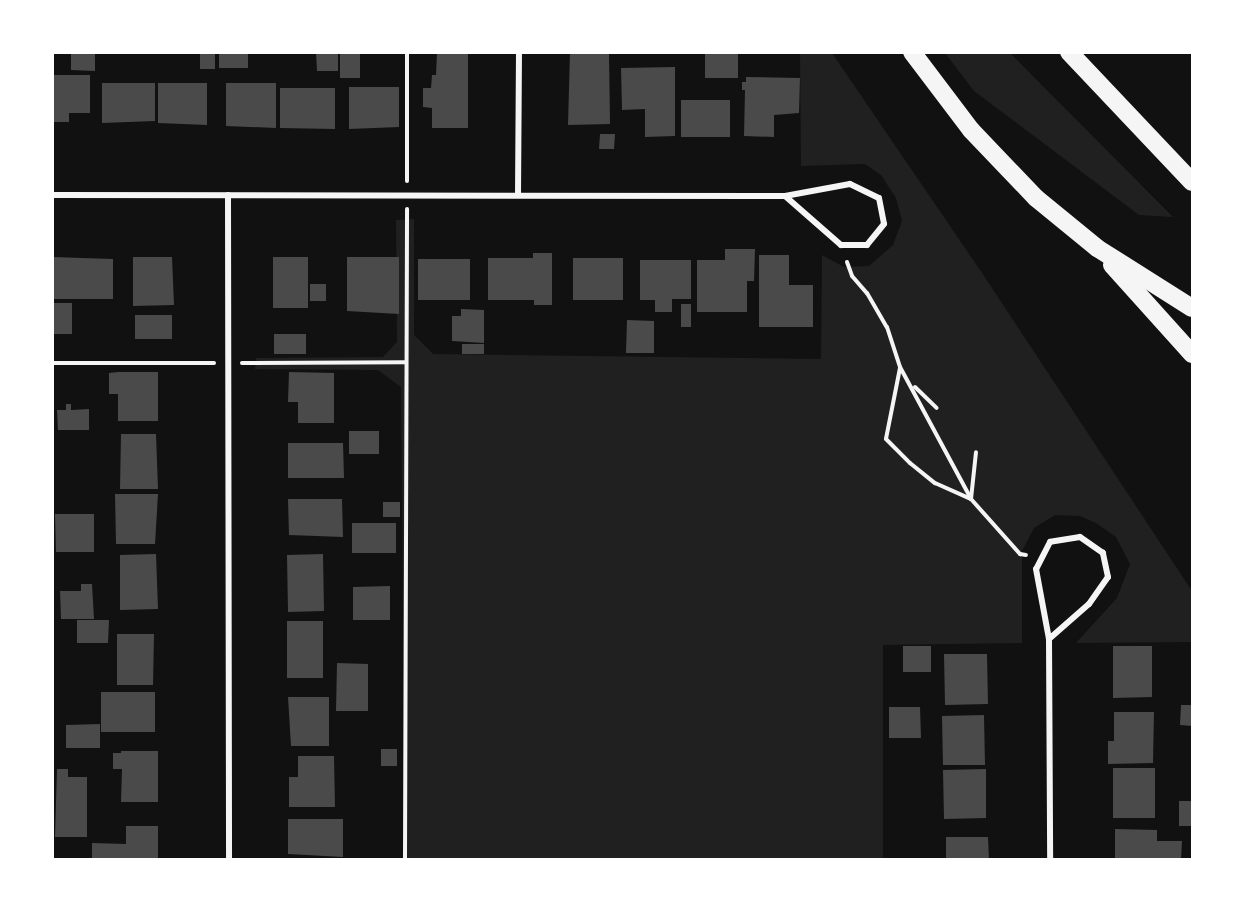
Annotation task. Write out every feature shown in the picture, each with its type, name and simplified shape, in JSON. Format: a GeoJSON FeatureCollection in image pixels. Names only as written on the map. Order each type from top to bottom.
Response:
{"type":"FeatureCollection","features":[{"type":"Feature","properties":{"kind":"highway"},"geometry":{"type":"LineString","coordinates":[[912,52],[979,138],[1036,198],[1097,248],[1192,308]]}},
{"type":"Feature","properties":{"kind":"highway"},"geometry":{"type":"LineString","coordinates":[[1070,52],[1192,182]]}},
{"type":"Feature","properties":{"kind":"highway"},"geometry":{"type":"LineString","coordinates":[[1097,248],[1192,354]]}},
{"type":"Feature","properties":{"kind":"street"},"geometry":{"type":"LineString","coordinates":[[518,195],[519,52]]}},
{"type":"Feature","properties":{"kind":"street"},"geometry":{"type":"LineString","coordinates":[[52,195],[785,196],[850,184],[879,198],[884,224],[867,245],[841,245],[785,196]]}},
{"type":"Feature","properties":{"kind":"street"},"geometry":{"type":"LineString","coordinates":[[228,195],[229,860]]}},
{"type":"Feature","properties":{"kind":"street"},"geometry":{"type":"LineString","coordinates":[[1050,639],[1089,604],[1108,577],[1104,553],[1080,537],[1050,542],[1036,568],[1050,639],[1050,860]]}},
{"type":"Feature","properties":{"kind":"path"},"geometry":{"type":"LineString","coordinates":[[405,860],[406,52]]}},
{"type":"Feature","properties":{"kind":"path"},"geometry":{"type":"LineString","coordinates":[[841,245],[852,276],[867,293],[887,327],[900,367],[912,385],[927,420],[971,499],[1020,554],[1042,557]]}},
{"type":"Feature","properties":{"kind":"path"},"geometry":{"type":"LineString","coordinates":[[900,367],[886,439],[910,464],[935,483],[971,499]]}},
{"type":"Feature","properties":{"kind":"path"},"geometry":{"type":"LineString","coordinates":[[912,385],[937,408]]}},
{"type":"Feature","properties":{"kind":"path"},"geometry":{"type":"LineString","coordinates":[[971,499],[976,452]]}},
{"type":"Feature","properties":{"kind":"shaded area"},"geometry":{"type":"Polygon","coordinates":[[[800,53],[832,53],[982,273],[1192,591],[1192,642],[1076,643],[1117,598],[1130,564],[1116,537],[1096,523],[1080,516],[1055,515],[1034,528],[1022,551],[1022,643],[883,645],[883,859],[405,859],[401,387],[378,370],[255,369],[256,358],[383,357],[397,342],[396,220],[414,219],[414,335],[433,354],[821,359],[822,255],[844,267],[869,266],[893,245],[902,221],[896,198],[881,175],[865,164],[801,166],[800,53]]]}},
{"type":"Feature","properties":{"kind":"shaded area"},"geometry":{"type":"Polygon","coordinates":[[[945,53],[1010,53],[1173,217],[1139,215],[974,91],[945,53]]]}},
{"type":"Feature","properties":{"kind":"building"},"geometry":{"type":"Polygon","coordinates":[[[71,52],[95,52],[95,71],[71,70],[71,52]]]}},
{"type":"Feature","properties":{"kind":"building"},"geometry":{"type":"Polygon","coordinates":[[[200,52],[215,52],[215,69],[200,69],[200,52]]]}},
{"type":"Feature","properties":{"kind":"building"},"geometry":{"type":"Polygon","coordinates":[[[219,52],[248,52],[248,68],[219,68],[219,52]]]}},
{"type":"Feature","properties":{"kind":"building"},"geometry":{"type":"Polygon","coordinates":[[[316,52],[338,52],[338,71],[317,71],[316,52]]]}},
{"type":"Feature","properties":{"kind":"building"},"geometry":{"type":"Polygon","coordinates":[[[340,52],[360,52],[360,78],[340,78],[340,52]]]}},
{"type":"Feature","properties":{"kind":"building"},"geometry":{"type":"Polygon","coordinates":[[[437,52],[468,52],[468,128],[432,128],[432,108],[423,107],[423,88],[431,88],[432,75],[436,75],[437,52]]]}},
{"type":"Feature","properties":{"kind":"building"},"geometry":{"type":"Polygon","coordinates":[[[570,52],[609,52],[610,124],[568,125],[570,52]]]}},
{"type":"Feature","properties":{"kind":"building"},"geometry":{"type":"Polygon","coordinates":[[[705,52],[738,52],[738,78],[705,78],[705,52]]]}},
{"type":"Feature","properties":{"kind":"building"},"geometry":{"type":"Polygon","coordinates":[[[675,67],[675,136],[645,137],[645,109],[622,110],[621,68],[675,67]]]}},
{"type":"Feature","properties":{"kind":"building"},"geometry":{"type":"Polygon","coordinates":[[[52,75],[90,75],[90,113],[69,113],[69,122],[52,122],[52,75]]]}},
{"type":"Feature","properties":{"kind":"building"},"geometry":{"type":"Polygon","coordinates":[[[746,77],[800,78],[799,113],[774,115],[774,137],[744,136],[745,90],[742,90],[742,82],[746,82],[746,77]]]}},
{"type":"Feature","properties":{"kind":"building"},"geometry":{"type":"Polygon","coordinates":[[[102,83],[155,83],[155,121],[102,123],[102,83]]]}},
{"type":"Feature","properties":{"kind":"building"},"geometry":{"type":"Polygon","coordinates":[[[158,83],[207,83],[207,125],[158,123],[158,83]]]}},
{"type":"Feature","properties":{"kind":"building"},"geometry":{"type":"Polygon","coordinates":[[[226,83],[276,83],[276,128],[226,126],[226,83]]]}},
{"type":"Feature","properties":{"kind":"building"},"geometry":{"type":"Polygon","coordinates":[[[349,87],[399,87],[399,127],[349,129],[349,87]]]}},
{"type":"Feature","properties":{"kind":"building"},"geometry":{"type":"Polygon","coordinates":[[[280,88],[335,88],[335,129],[280,128],[280,88]]]}},
{"type":"Feature","properties":{"kind":"building"},"geometry":{"type":"Polygon","coordinates":[[[681,100],[730,100],[730,137],[681,137],[681,100]]]}},
{"type":"Feature","properties":{"kind":"building"},"geometry":{"type":"Polygon","coordinates":[[[600,134],[615,134],[614,149],[599,149],[600,134]]]}},
{"type":"Feature","properties":{"kind":"building"},"geometry":{"type":"Polygon","coordinates":[[[725,249],[755,249],[754,281],[747,281],[747,312],[697,312],[697,260],[725,260],[725,249]]]}},
{"type":"Feature","properties":{"kind":"building"},"geometry":{"type":"Polygon","coordinates":[[[533,253],[552,253],[552,305],[534,305],[534,300],[488,300],[488,258],[533,258],[533,253]]]}},
{"type":"Feature","properties":{"kind":"building"},"geometry":{"type":"Polygon","coordinates":[[[759,255],[789,255],[789,285],[813,285],[813,327],[759,327],[759,255]]]}},
{"type":"Feature","properties":{"kind":"building"},"geometry":{"type":"Polygon","coordinates":[[[52,257],[113,259],[113,299],[52,299],[52,257]]]}},
{"type":"Feature","properties":{"kind":"building"},"geometry":{"type":"Polygon","coordinates":[[[133,257],[172,257],[174,305],[133,306],[133,257]]]}},
{"type":"Feature","properties":{"kind":"building"},"geometry":{"type":"Polygon","coordinates":[[[273,257],[308,257],[308,308],[273,308],[273,257]]]}},
{"type":"Feature","properties":{"kind":"building"},"geometry":{"type":"Polygon","coordinates":[[[347,257],[399,257],[399,314],[347,311],[347,257]]]}},
{"type":"Feature","properties":{"kind":"building"},"geometry":{"type":"Polygon","coordinates":[[[573,258],[623,258],[623,300],[573,300],[573,258]]]}},
{"type":"Feature","properties":{"kind":"building"},"geometry":{"type":"Polygon","coordinates":[[[418,259],[470,259],[470,300],[418,300],[418,259]]]}},
{"type":"Feature","properties":{"kind":"building"},"geometry":{"type":"Polygon","coordinates":[[[640,260],[691,260],[691,299],[672,299],[672,312],[655,312],[655,300],[640,300],[640,260]]]}},
{"type":"Feature","properties":{"kind":"building"},"geometry":{"type":"Polygon","coordinates":[[[310,284],[326,284],[326,301],[310,301],[310,284]]]}},
{"type":"Feature","properties":{"kind":"building"},"geometry":{"type":"Polygon","coordinates":[[[52,303],[72,303],[72,334],[52,334],[52,303]]]}},
{"type":"Feature","properties":{"kind":"building"},"geometry":{"type":"Polygon","coordinates":[[[681,304],[691,304],[691,327],[681,327],[681,304]]]}},
{"type":"Feature","properties":{"kind":"building"},"geometry":{"type":"Polygon","coordinates":[[[461,309],[484,310],[484,343],[452,341],[452,316],[461,316],[461,309]]]}},
{"type":"Feature","properties":{"kind":"building"},"geometry":{"type":"Polygon","coordinates":[[[135,315],[172,315],[172,339],[135,339],[135,315]]]}},
{"type":"Feature","properties":{"kind":"building"},"geometry":{"type":"Polygon","coordinates":[[[627,320],[654,321],[654,353],[626,353],[627,320]]]}},
{"type":"Feature","properties":{"kind":"building"},"geometry":{"type":"Polygon","coordinates":[[[274,334],[306,334],[306,354],[274,354],[274,334]]]}},
{"type":"Feature","properties":{"kind":"building"},"geometry":{"type":"Polygon","coordinates":[[[462,344],[484,344],[484,354],[462,354],[462,344]]]}},
{"type":"Feature","properties":{"kind":"building"},"geometry":{"type":"Polygon","coordinates":[[[158,372],[158,421],[118,421],[118,394],[109,394],[109,373],[158,372]]]}},
{"type":"Feature","properties":{"kind":"building"},"geometry":{"type":"Polygon","coordinates":[[[289,372],[334,373],[334,423],[298,423],[298,402],[288,402],[289,372]]]}},
{"type":"Feature","properties":{"kind":"building"},"geometry":{"type":"Polygon","coordinates":[[[66,404],[71,404],[71,410],[89,409],[89,430],[58,430],[57,410],[66,410],[66,404]]]}},
{"type":"Feature","properties":{"kind":"building"},"geometry":{"type":"Polygon","coordinates":[[[349,431],[379,431],[379,454],[349,454],[349,431]]]}},
{"type":"Feature","properties":{"kind":"building"},"geometry":{"type":"Polygon","coordinates":[[[121,434],[156,434],[158,489],[120,489],[121,434]]]}},
{"type":"Feature","properties":{"kind":"building"},"geometry":{"type":"Polygon","coordinates":[[[288,443],[343,443],[344,478],[288,478],[288,443]]]}},
{"type":"Feature","properties":{"kind":"building"},"geometry":{"type":"Polygon","coordinates":[[[115,494],[158,494],[155,544],[116,544],[115,494]]]}},
{"type":"Feature","properties":{"kind":"building"},"geometry":{"type":"Polygon","coordinates":[[[288,499],[342,499],[343,537],[289,535],[288,499]]]}},
{"type":"Feature","properties":{"kind":"building"},"geometry":{"type":"Polygon","coordinates":[[[383,502],[400,502],[400,517],[383,517],[383,502]]]}},
{"type":"Feature","properties":{"kind":"building"},"geometry":{"type":"Polygon","coordinates":[[[55,514],[94,514],[94,552],[56,552],[55,514]]]}},
{"type":"Feature","properties":{"kind":"building"},"geometry":{"type":"Polygon","coordinates":[[[352,523],[396,523],[396,553],[352,553],[352,523]]]}},
{"type":"Feature","properties":{"kind":"building"},"geometry":{"type":"Polygon","coordinates":[[[156,554],[158,609],[120,610],[120,555],[156,554]]]}},
{"type":"Feature","properties":{"kind":"building"},"geometry":{"type":"Polygon","coordinates":[[[323,554],[324,611],[288,612],[287,555],[323,554]]]}},
{"type":"Feature","properties":{"kind":"building"},"geometry":{"type":"Polygon","coordinates":[[[81,584],[92,584],[94,619],[61,619],[60,591],[81,591],[81,584]]]}},
{"type":"Feature","properties":{"kind":"building"},"geometry":{"type":"Polygon","coordinates":[[[390,586],[390,620],[353,620],[353,587],[390,586]]]}},
{"type":"Feature","properties":{"kind":"building"},"geometry":{"type":"Polygon","coordinates":[[[77,620],[109,620],[108,643],[77,643],[77,620]]]}},
{"type":"Feature","properties":{"kind":"building"},"geometry":{"type":"Polygon","coordinates":[[[287,621],[323,621],[323,678],[287,678],[287,621]]]}},
{"type":"Feature","properties":{"kind":"building"},"geometry":{"type":"Polygon","coordinates":[[[117,634],[154,634],[153,685],[117,685],[117,634]]]}},
{"type":"Feature","properties":{"kind":"building"},"geometry":{"type":"Polygon","coordinates":[[[903,646],[931,646],[931,672],[903,672],[903,646]]]}},
{"type":"Feature","properties":{"kind":"building"},"geometry":{"type":"Polygon","coordinates":[[[1113,646],[1152,646],[1152,697],[1113,698],[1113,646]]]}},
{"type":"Feature","properties":{"kind":"building"},"geometry":{"type":"Polygon","coordinates":[[[944,654],[987,654],[988,704],[945,705],[944,654]]]}},
{"type":"Feature","properties":{"kind":"building"},"geometry":{"type":"Polygon","coordinates":[[[337,663],[368,664],[368,711],[336,711],[337,663]]]}},
{"type":"Feature","properties":{"kind":"building"},"geometry":{"type":"Polygon","coordinates":[[[101,692],[155,692],[155,732],[101,732],[101,692]]]}},
{"type":"Feature","properties":{"kind":"building"},"geometry":{"type":"Polygon","coordinates":[[[288,697],[329,697],[329,746],[291,746],[288,697]]]}},
{"type":"Feature","properties":{"kind":"building"},"geometry":{"type":"Polygon","coordinates":[[[1181,705],[1192,705],[1192,726],[1180,725],[1181,705]]]}},
{"type":"Feature","properties":{"kind":"building"},"geometry":{"type":"Polygon","coordinates":[[[889,707],[920,707],[921,738],[889,738],[889,707]]]}},
{"type":"Feature","properties":{"kind":"building"},"geometry":{"type":"Polygon","coordinates":[[[1114,712],[1154,712],[1153,763],[1108,764],[1108,741],[1114,741],[1114,712]]]}},
{"type":"Feature","properties":{"kind":"building"},"geometry":{"type":"Polygon","coordinates":[[[984,715],[985,765],[943,765],[942,716],[984,715]]]}},
{"type":"Feature","properties":{"kind":"building"},"geometry":{"type":"Polygon","coordinates":[[[100,724],[100,748],[66,748],[66,725],[100,724]]]}},
{"type":"Feature","properties":{"kind":"building"},"geometry":{"type":"Polygon","coordinates":[[[381,749],[397,749],[397,766],[381,766],[381,749]]]}},
{"type":"Feature","properties":{"kind":"building"},"geometry":{"type":"Polygon","coordinates":[[[121,751],[158,751],[158,802],[121,802],[122,769],[113,769],[113,753],[121,753],[121,751]]]}},
{"type":"Feature","properties":{"kind":"building"},"geometry":{"type":"Polygon","coordinates":[[[298,756],[334,756],[335,807],[289,807],[289,777],[298,777],[298,756]]]}},
{"type":"Feature","properties":{"kind":"building"},"geometry":{"type":"Polygon","coordinates":[[[1113,768],[1155,768],[1155,818],[1113,818],[1113,768]]]}},
{"type":"Feature","properties":{"kind":"building"},"geometry":{"type":"Polygon","coordinates":[[[57,769],[68,769],[68,777],[87,777],[87,837],[55,837],[57,769]]]}},
{"type":"Feature","properties":{"kind":"building"},"geometry":{"type":"Polygon","coordinates":[[[986,769],[986,818],[944,819],[943,770],[986,769]]]}},
{"type":"Feature","properties":{"kind":"building"},"geometry":{"type":"Polygon","coordinates":[[[1179,801],[1192,801],[1192,826],[1179,826],[1179,801]]]}},
{"type":"Feature","properties":{"kind":"building"},"geometry":{"type":"Polygon","coordinates":[[[288,819],[343,819],[343,857],[288,854],[288,819]]]}},
{"type":"Feature","properties":{"kind":"building"},"geometry":{"type":"Polygon","coordinates":[[[126,826],[158,826],[158,860],[92,860],[92,843],[126,844],[126,826]]]}},
{"type":"Feature","properties":{"kind":"building"},"geometry":{"type":"Polygon","coordinates":[[[1115,829],[1157,830],[1157,841],[1182,841],[1181,860],[1115,860],[1115,829]]]}},
{"type":"Feature","properties":{"kind":"building"},"geometry":{"type":"Polygon","coordinates":[[[946,837],[988,837],[989,860],[946,860],[946,837]]]}}]}
